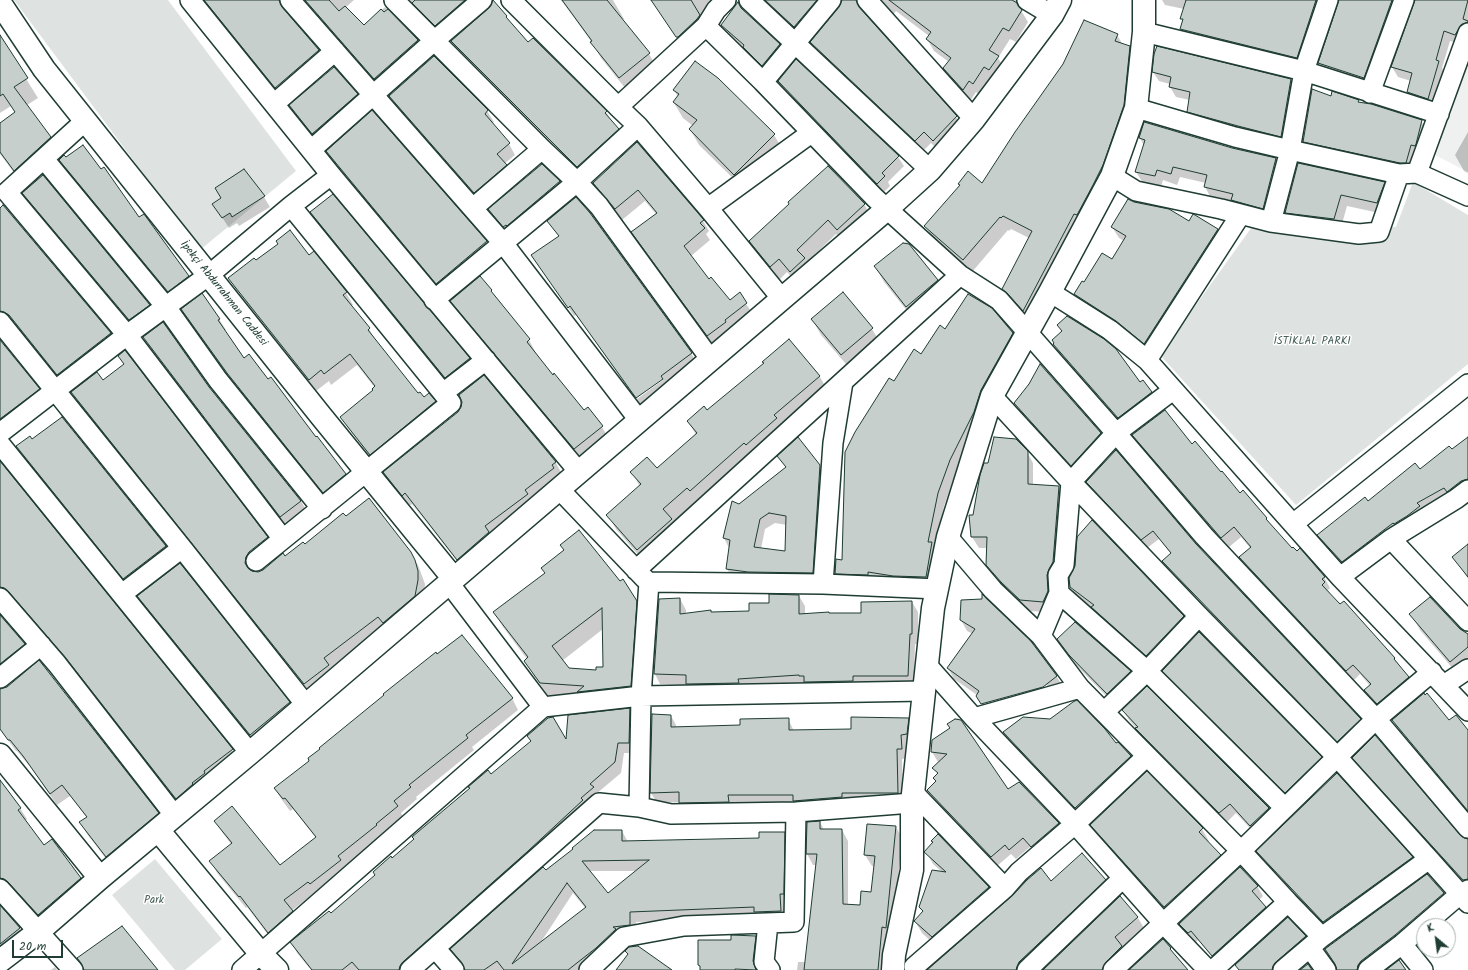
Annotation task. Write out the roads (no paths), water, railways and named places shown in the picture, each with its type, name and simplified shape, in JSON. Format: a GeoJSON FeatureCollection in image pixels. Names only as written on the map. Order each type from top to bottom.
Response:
{"type":"FeatureCollection","features":[{"type":"Feature","properties":{"kind":"street"},"geometry":{"type":"LineString","coordinates":[[190,0],[310,150],[579,472]]}},
{"type":"Feature","properties":{"kind":"street"},"geometry":{"type":"LineString","coordinates":[[290,0],[473,208],[502,243],[639,420]]}},
{"type":"Feature","properties":{"kind":"street"},"geometry":{"type":"LineString","coordinates":[[394,0],[542,149],[577,182],[599,206],[711,360]]}},
{"type":"Feature","properties":{"kind":"street"},"geometry":{"type":"LineString","coordinates":[[310,150],[482,0]]}},
{"type":"Feature","properties":{"kind":"street"},"geometry":{"type":"LineString","coordinates":[[511,0],[638,126],[708,208],[782,299]]}},
{"type":"Feature","properties":{"kind":"street"},"geometry":{"type":"LineString","coordinates":[[749,0],[930,170]]}},
{"type":"Feature","properties":{"kind":"street"},"geometry":{"type":"LineString","coordinates":[[763,82],[796,45],[831,0]]}},
{"type":"Feature","properties":{"kind":"street"},"geometry":{"type":"LineString","coordinates":[[867,0],[974,119]]}},
{"type":"Feature","properties":{"kind":"street"},"geometry":{"type":"LineString","coordinates":[[0,961],[38,932],[100,878],[250,753],[711,360],[887,209],[930,170],[974,119],[1056,7],[1027,0]]}},
{"type":"Feature","properties":{"kind":"street"},"geometry":{"type":"LineString","coordinates":[[1144,0],[1144,32],[1136,108],[1112,176],[992,396],[948,537],[933,608],[912,797],[912,870],[893,963],[916,969],[1005,888],[1019,872],[1075,824],[1147,756]]}},
{"type":"Feature","properties":{"kind":"street"},"geometry":{"type":"LineString","coordinates":[[1271,222],[1290,150],[1304,72],[1328,0]]}},
{"type":"Feature","properties":{"kind":"street"},"geometry":{"type":"LineString","coordinates":[[1370,93],[1404,0]]}},
{"type":"Feature","properties":{"kind":"street","name":"İpekçi Abdurrahman Caddesi"},"geometry":{"type":"LineString","coordinates":[[0,3],[44,69],[367,472],[451,581]]}},
{"type":"Feature","properties":{"kind":"street"},"geometry":{"type":"LineString","coordinates":[[618,107],[706,26],[717,3]]}},
{"type":"Feature","properties":{"kind":"street"},"geometry":{"type":"LineString","coordinates":[[706,26],[763,82],[874,198],[960,275],[999,300],[1204,536],[1376,719],[1468,828]]}},
{"type":"Feature","properties":{"kind":"street"},"geometry":{"type":"LineString","coordinates":[[1144,32],[1304,72],[1439,114]]}},
{"type":"Feature","properties":{"kind":"street"},"geometry":{"type":"LineString","coordinates":[[1112,176],[1136,191],[1271,222],[1359,234],[1379,232],[1439,114],[1468,33]]}},
{"type":"Feature","properties":{"kind":"street"},"geometry":{"type":"LineString","coordinates":[[274,104],[335,51]]}},
{"type":"Feature","properties":{"kind":"street"},"geometry":{"type":"LineString","coordinates":[[1136,108],[1235,137],[1290,150],[1408,173],[1468,196]]}},
{"type":"Feature","properties":{"kind":"street"},"geometry":{"type":"LineString","coordinates":[[85,121],[8,192],[127,335],[283,539]]}},
{"type":"Feature","properties":{"kind":"street"},"geometry":{"type":"LineString","coordinates":[[434,300],[577,182],[638,126]]}},
{"type":"Feature","properties":{"kind":"street"},"geometry":{"type":"LineString","coordinates":[[708,208],[811,132]]}},
{"type":"Feature","properties":{"kind":"street"},"geometry":{"type":"LineString","coordinates":[[473,208],[542,149]]}},
{"type":"Feature","properties":{"kind":"street"},"geometry":{"type":"LineString","coordinates":[[44,159],[166,307],[218,380],[322,509]]}},
{"type":"Feature","properties":{"kind":"street"},"geometry":{"type":"LineString","coordinates":[[0,433],[127,335],[209,276],[291,206],[331,175]]}},
{"type":"Feature","properties":{"kind":"street"},"geometry":{"type":"LineString","coordinates":[[256,561],[451,403],[291,206]]}},
{"type":"Feature","properties":{"kind":"street"},"geometry":{"type":"LineString","coordinates":[[1147,360],[1241,214]]}},
{"type":"Feature","properties":{"kind":"street"},"geometry":{"type":"LineString","coordinates":[[640,807],[643,576],[843,382],[960,275]]}},
{"type":"Feature","properties":{"kind":"street"},"geometry":{"type":"LineString","coordinates":[[1050,292],[1110,330],[1147,360],[1340,577],[1468,711]]}},
{"type":"Feature","properties":{"kind":"street"},"geometry":{"type":"LineString","coordinates":[[0,322],[306,705]]}},
{"type":"Feature","properties":{"kind":"street"},"geometry":{"type":"LineString","coordinates":[[443,393],[486,360]]}},
{"type":"Feature","properties":{"kind":"street"},"geometry":{"type":"LineString","coordinates":[[822,584],[833,443],[843,382]]}},
{"type":"Feature","properties":{"kind":"street"},"geometry":{"type":"LineString","coordinates":[[1292,524],[1468,384]]}},
{"type":"Feature","properties":{"kind":"street"},"geometry":{"type":"LineString","coordinates":[[1042,636],[1059,593],[1058,575],[1064,565],[1071,482],[1116,433],[1173,390]]}},
{"type":"Feature","properties":{"kind":"street"},"geometry":{"type":"LineString","coordinates":[[992,396],[1071,482],[1199,616],[1338,758],[1429,859],[1465,896],[1368,970]]}},
{"type":"Feature","properties":{"kind":"street"},"geometry":{"type":"LineString","coordinates":[[0,444],[250,753]]}},
{"type":"Feature","properties":{"kind":"street"},"geometry":{"type":"LineString","coordinates":[[559,489],[643,576],[938,589]]}},
{"type":"Feature","properties":{"kind":"street"},"geometry":{"type":"LineString","coordinates":[[1340,577],[1391,540],[1468,490]]}},
{"type":"Feature","properties":{"kind":"street"},"geometry":{"type":"LineString","coordinates":[[948,537],[993,590],[1042,636],[1080,688],[1241,851],[1288,902],[1316,942],[1326,970]]}},
{"type":"Feature","properties":{"kind":"street"},"geometry":{"type":"LineString","coordinates":[[1391,540],[1468,621]]}},
{"type":"Feature","properties":{"kind":"street"},"geometry":{"type":"LineString","coordinates":[[122,594],[182,548]]}},
{"type":"Feature","properties":{"kind":"street"},"geometry":{"type":"LineString","coordinates":[[451,581],[543,707]]}},
{"type":"Feature","properties":{"kind":"street"},"geometry":{"type":"LineString","coordinates":[[1059,593],[1147,671],[1285,808]]}},
{"type":"Feature","properties":{"kind":"street"},"geometry":{"type":"LineString","coordinates":[[0,598],[41,645],[175,816]]}},
{"type":"Feature","properties":{"kind":"street"},"geometry":{"type":"LineString","coordinates":[[1104,712],[1147,671],[1199,616]]}},
{"type":"Feature","properties":{"kind":"street"},"geometry":{"type":"LineString","coordinates":[[0,678],[41,645]]}},
{"type":"Feature","properties":{"kind":"street"},"geometry":{"type":"LineString","coordinates":[[927,665],[974,718],[1075,824],[1163,923],[1208,970]]}},
{"type":"Feature","properties":{"kind":"street"},"geometry":{"type":"LineString","coordinates":[[1113,970],[1241,851],[1338,758],[1376,719],[1438,678],[1468,668]]}},
{"type":"Feature","properties":{"kind":"street"},"geometry":{"type":"LineString","coordinates":[[974,718],[1080,688]]}},
{"type":"Feature","properties":{"kind":"street"},"geometry":{"type":"LineString","coordinates":[[242,970],[543,707],[641,696],[924,691]]}},
{"type":"Feature","properties":{"kind":"street"},"geometry":{"type":"LineString","coordinates":[[0,756],[100,878]]}},
{"type":"Feature","properties":{"kind":"street"},"geometry":{"type":"LineString","coordinates":[[410,970],[599,803],[640,807],[671,814],[796,812],[912,797]]}},
{"type":"Feature","properties":{"kind":"street"},"geometry":{"type":"LineString","coordinates":[[912,797],[1005,888]]}},
{"type":"Feature","properties":{"kind":"street"},"geometry":{"type":"LineString","coordinates":[[597,968],[624,937],[684,926],[794,922],[796,812]]}},
{"type":"Feature","properties":{"kind":"street"},"geometry":{"type":"LineString","coordinates":[[158,830],[261,954],[277,970]]}},
{"type":"Feature","properties":{"kind":"street"},"geometry":{"type":"LineString","coordinates":[[1283,970],[1316,942],[1429,859]]}},
{"type":"Feature","properties":{"kind":"street"},"geometry":{"type":"LineString","coordinates":[[1027,970],[1123,878]]}},
{"type":"Feature","properties":{"kind":"street"},"geometry":{"type":"LineString","coordinates":[[0,889],[73,970]]}},
{"type":"Feature","properties":{"kind":"street"},"geometry":{"type":"LineString","coordinates":[[1213,970],[1288,902]]}},
{"type":"Feature","properties":{"kind":"street"},"geometry":{"type":"LineString","coordinates":[[768,923],[764,962],[770,970]]}},
{"type":"Feature","properties":{"kind":"street"},"geometry":{"type":"LineString","coordinates":[[1402,944],[1424,970]]}},
{"type":"Feature","properties":{"kind":"street"},"geometry":{"type":"LineString","coordinates":[[435,948],[454,970]]}},
{"type":"Feature","properties":{"kind":"park label","name":"İSTİKLAL PARKI"},"geometry":{"type":"Point","coordinates":[1312,342]}},
{"type":"Feature","properties":{"kind":"park label","name":"Park"},"geometry":{"type":"Point","coordinates":[154,901]}}]}
